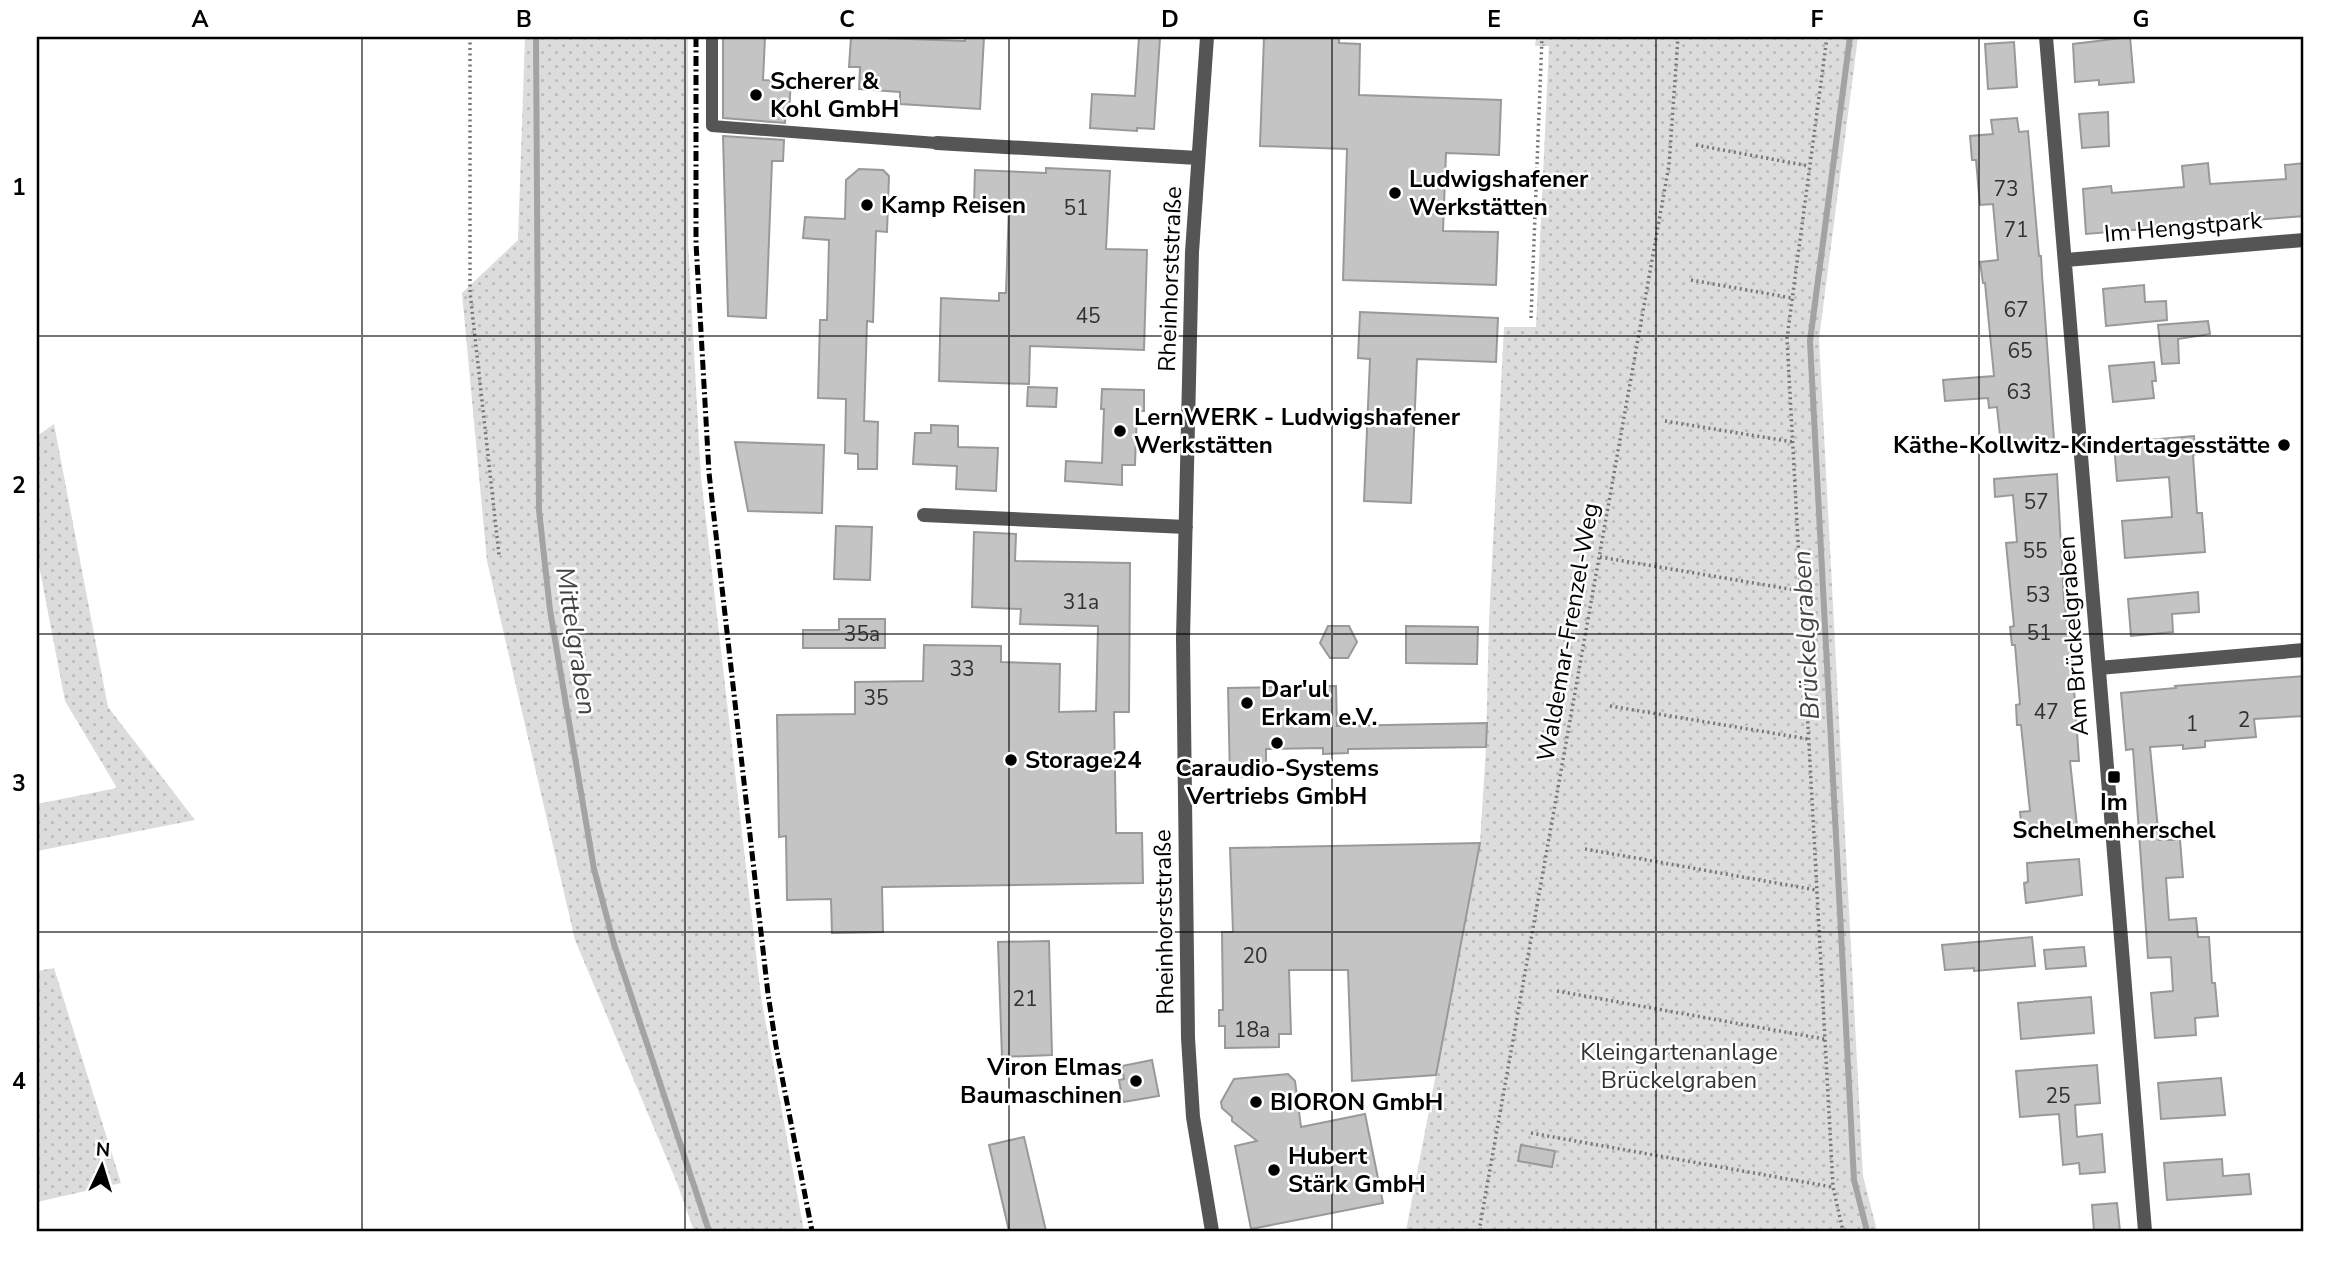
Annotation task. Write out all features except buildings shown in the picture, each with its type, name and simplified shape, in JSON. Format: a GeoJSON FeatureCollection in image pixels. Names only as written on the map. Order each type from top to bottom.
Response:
{"type":"FeatureCollection","features":[{"type":"Feature","properties":{"kind":"street","name":"Rheinhorststraße"},"geometry":{"type":"LineString","coordinates":[[1207,37],[1192,251],[1183,639],[1188,1038],[1193,1117],[1212,1231]]}},
{"type":"Feature","properties":{"kind":"street","name":"Am Brückelgraben"},"geometry":{"type":"LineString","coordinates":[[2046,37],[2145,1231]]}},
{"type":"Feature","properties":{"kind":"street","name":"Rheinhorststraße"},"geometry":{"type":"LineString","coordinates":[[937,143],[1198,158]]}},
{"type":"Feature","properties":{"kind":"street","name":"Im Hengstpark"},"geometry":{"type":"LineString","coordinates":[[2066,260],[2304,240]]}},
{"type":"Feature","properties":{"kind":"street"},"geometry":{"type":"LineString","coordinates":[[925,515],[1186,527]]}},
{"type":"Feature","properties":{"kind":"street"},"geometry":{"type":"LineString","coordinates":[[2099,668],[2304,650]]}},
{"type":"Feature","properties":{"kind":"lane"},"geometry":{"type":"LineString","coordinates":[[712,37],[712,126],[937,143]]}},
{"type":"Feature","properties":{"kind":"path"},"geometry":{"type":"LineString","coordinates":[[470,37],[470,292],[499,555]]}},
{"type":"Feature","properties":{"kind":"path"},"geometry":{"type":"LineString","coordinates":[[1531,318],[1542,37]]}},
{"type":"Feature","properties":{"kind":"path","name":"Waldemar-Frenzel-Weg"},"geometry":{"type":"LineString","coordinates":[[1479,1231],[1669,165],[1678,37]]}},
{"type":"Feature","properties":{"kind":"path"},"geometry":{"type":"LineString","coordinates":[[1827,37],[1787,338],[1833,1187],[1843,1231]]}},
{"type":"Feature","properties":{"kind":"path"},"geometry":{"type":"LineString","coordinates":[[1696,145],[1809,166]]}},
{"type":"Feature","properties":{"kind":"path"},"geometry":{"type":"LineString","coordinates":[[1691,280],[1792,298]]}},
{"type":"Feature","properties":{"kind":"path"},"geometry":{"type":"LineString","coordinates":[[1665,421],[1793,442]]}},
{"type":"Feature","properties":{"kind":"path"},"geometry":{"type":"LineString","coordinates":[[1600,557],[1801,592]]}},
{"type":"Feature","properties":{"kind":"path"},"geometry":{"type":"LineString","coordinates":[[1610,706],[1809,739]]}},
{"type":"Feature","properties":{"kind":"path"},"geometry":{"type":"LineString","coordinates":[[1585,849],[1816,890]]}},
{"type":"Feature","properties":{"kind":"path"},"geometry":{"type":"LineString","coordinates":[[1557,991],[1824,1039]]}},
{"type":"Feature","properties":{"kind":"path"},"geometry":{"type":"LineString","coordinates":[[1531,1133],[1833,1187]]}},
{"type":"Feature","properties":{"kind":"green space"},"geometry":{"type":"Polygon","coordinates":[[[525,37],[688,37],[688,243],[701,477],[761,997],[804,1231],[694,1231],[677,1183],[575,940],[487,561],[462,293],[518,240],[525,37]]]}},
{"type":"Feature","properties":{"kind":"green space","name":"Kleingartenanlage Brückelgraben"},"geometry":{"type":"Polygon","coordinates":[[[1536,37],[1858,37],[1819,339],[1863,1176],[1877,1231],[1406,1231],[1480,843],[1504,327],[1536,327],[1549,46],[1535,46],[1536,37]]]}},
{"type":"Feature","properties":{"kind":"green space"},"geometry":{"type":"Polygon","coordinates":[[[54,424],[108,707],[195,820],[37,851],[37,804],[117,788],[65,701],[37,555],[37,436],[54,424]]]}},
{"type":"Feature","properties":{"kind":"green space"},"geometry":{"type":"Polygon","coordinates":[[[54,968],[121,1183],[37,1202],[37,971],[54,968]]]}},
{"type":"Feature","properties":{"kind":"waterway","name":"Mittelgraben"},"geometry":{"type":"LineString","coordinates":[[536,37],[539,510],[550,610],[594,869],[614,944],[709,1231]]}},
{"type":"Feature","properties":{"kind":"waterway","name":"Brückelgraben"},"geometry":{"type":"LineString","coordinates":[[1850,37],[1810,341],[1854,1180],[1867,1231]]}},
{"type":"Feature","properties":{"kind":"railway"},"geometry":{"type":"LineString","coordinates":[[696,37],[696,243],[709,473],[768,994],[812,1231]]}},
{"type":"Feature","properties":{"kind":"place","name":"Scherer & Kohl GmbH"},"geometry":{"type":"Point","coordinates":[756,95]}},
{"type":"Feature","properties":{"kind":"place","name":"Ludwigshafener Werkstätten"},"geometry":{"type":"Point","coordinates":[1395,193]}},
{"type":"Feature","properties":{"kind":"place","name":"Kamp Reisen"},"geometry":{"type":"Point","coordinates":[867,205]}},
{"type":"Feature","properties":{"kind":"place","name":"LernWERK - Ludwigshafener Werkstätten"},"geometry":{"type":"Point","coordinates":[1120,431]}},
{"type":"Feature","properties":{"kind":"place","name":"Käthe-Kollwitz-Kindertagesstätte"},"geometry":{"type":"Point","coordinates":[2284,445]}},
{"type":"Feature","properties":{"kind":"place","name":"Dar'ul Erkam e.V."},"geometry":{"type":"Point","coordinates":[1247,703]}},
{"type":"Feature","properties":{"kind":"place","name":"Caraudio-Systems Vertriebs GmbH"},"geometry":{"type":"Point","coordinates":[1277,743]}},
{"type":"Feature","properties":{"kind":"place","name":"Storage24"},"geometry":{"type":"Point","coordinates":[1011,760]}},
{"type":"Feature","properties":{"kind":"place","name":"Im Schelmenherschel"},"geometry":{"type":"Point","coordinates":[2114,777]}},
{"type":"Feature","properties":{"kind":"place","name":"Viron Elmas Baumaschinen"},"geometry":{"type":"Point","coordinates":[1136,1081]}},
{"type":"Feature","properties":{"kind":"place","name":"BIORON GmbH"},"geometry":{"type":"Point","coordinates":[1256,1102]}},
{"type":"Feature","properties":{"kind":"place","name":"Hubert Stärk GmbH"},"geometry":{"type":"Point","coordinates":[1274,1170]}}]}
